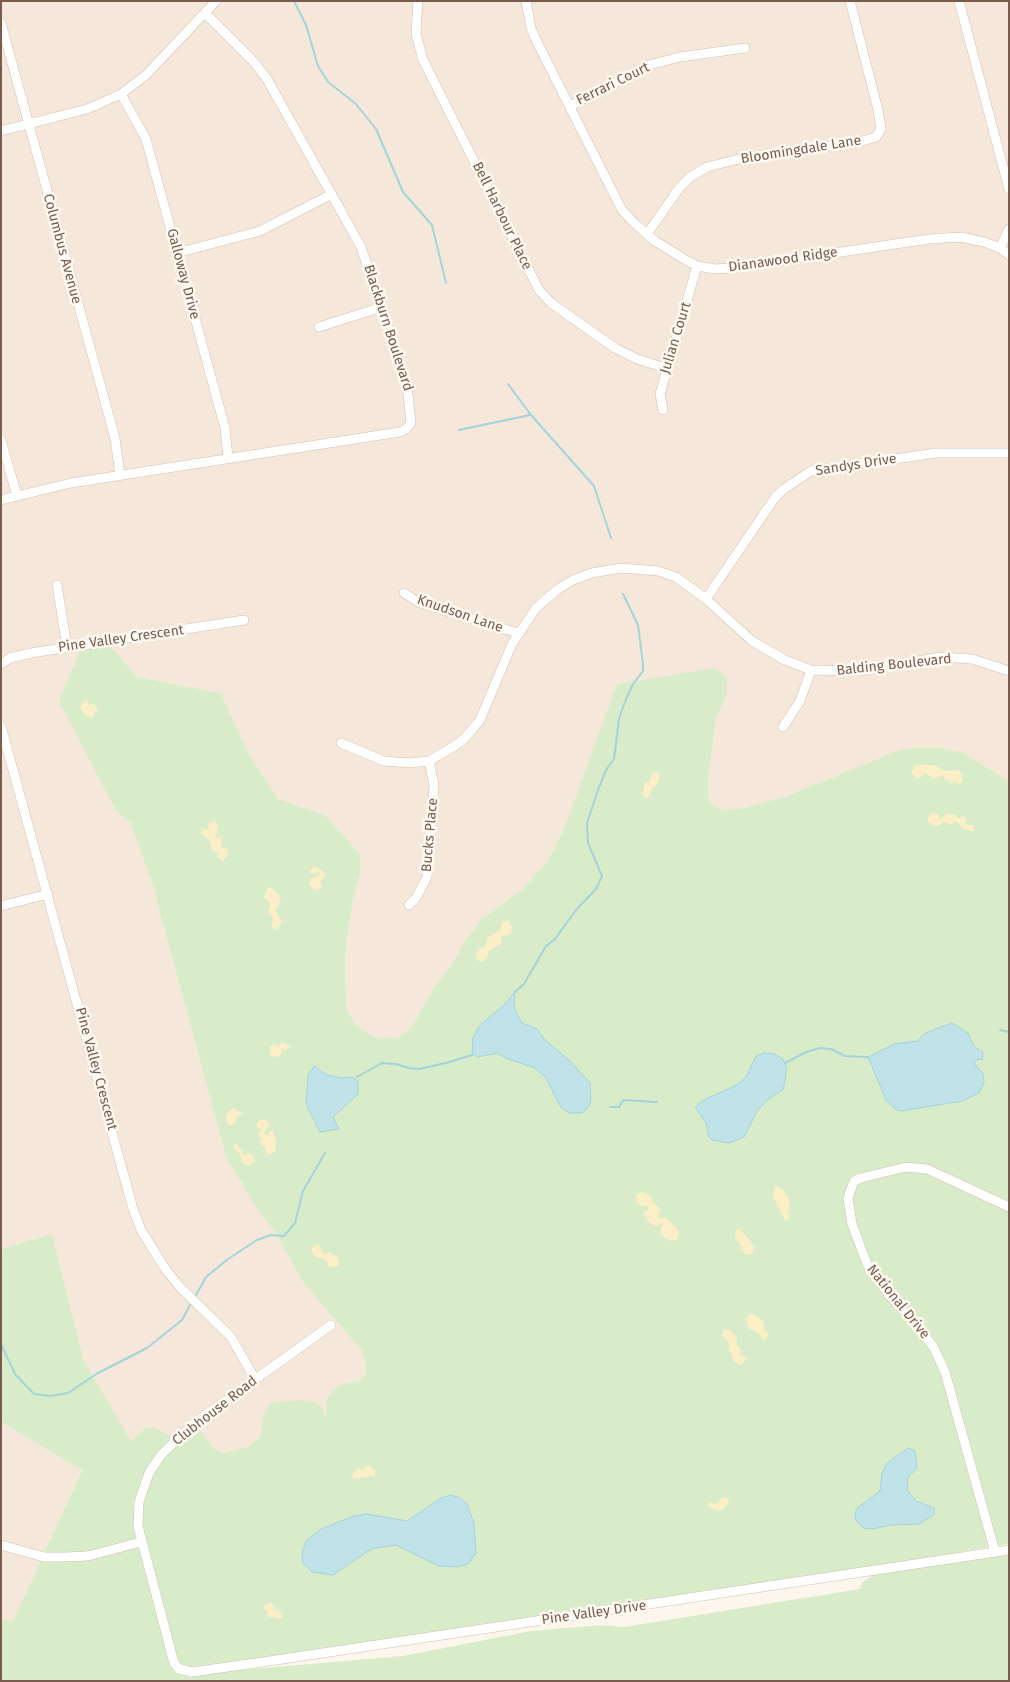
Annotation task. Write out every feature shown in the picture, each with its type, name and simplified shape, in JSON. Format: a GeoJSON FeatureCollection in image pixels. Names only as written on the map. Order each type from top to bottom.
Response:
{"type":"FeatureCollection","features":[{"type":"Feature","properties":{"kind":"street"},"geometry":{"type":"LineString","coordinates":[[1,131],[87,109],[121,94],[146,75],[216,1]]}},
{"type":"Feature","properties":{"kind":"street","name":"Bell Harbour Place"},"geometry":{"type":"LineString","coordinates":[[418,1],[416,34],[423,60],[539,290],[551,303],[615,348],[637,359],[666,368]]}},
{"type":"Feature","properties":{"kind":"street","name":"Dianawood Ridge"},"geometry":{"type":"LineString","coordinates":[[526,1],[534,35],[622,210],[646,234],[670,252],[697,266],[733,268],[945,237],[961,237],[984,242],[1000,248],[1009,255]]}},
{"type":"Feature","properties":{"kind":"street","name":"Bloomingdale Lane"},"geometry":{"type":"LineString","coordinates":[[646,234],[680,187],[690,177],[707,167],[743,158],[859,142],[876,137],[881,129],[878,110],[850,1]]}},
{"type":"Feature","properties":{"kind":"street"},"geometry":{"type":"LineString","coordinates":[[959,1],[1009,189]]}},
{"type":"Feature","properties":{"kind":"street","name":"Blackburn Boulevard"},"geometry":{"type":"LineString","coordinates":[[1,500],[57,485],[359,439],[400,432],[408,427],[412,415],[409,391],[361,247],[261,70],[205,13]]}},
{"type":"Feature","properties":{"kind":"street","name":"Columbus Avenue"},"geometry":{"type":"LineString","coordinates":[[1,23],[115,438],[120,475]]}},
{"type":"Feature","properties":{"kind":"street","name":"Ferrari Court"},"geometry":{"type":"LineString","coordinates":[[570,106],[656,63],[680,57],[745,48]]}},
{"type":"Feature","properties":{"kind":"street","name":"Galloway Drive"},"geometry":{"type":"LineString","coordinates":[[121,94],[146,139],[225,428],[228,458]]}},
{"type":"Feature","properties":{"kind":"street"},"geometry":{"type":"LineString","coordinates":[[177,253],[260,231],[332,194]]}},
{"type":"Feature","properties":{"kind":"street"},"geometry":{"type":"LineString","coordinates":[[1000,248],[1009,229]]}},
{"type":"Feature","properties":{"kind":"street","name":"Julian Court"},"geometry":{"type":"LineString","coordinates":[[662,410],[660,394],[666,368],[697,266]]}},
{"type":"Feature","properties":{"kind":"street"},"geometry":{"type":"LineString","coordinates":[[320,327],[382,307]]}},
{"type":"Feature","properties":{"kind":"street"},"geometry":{"type":"LineString","coordinates":[[1,440],[17,496]]}},
{"type":"Feature","properties":{"kind":"street","name":"Sandys Drive"},"geometry":{"type":"LineString","coordinates":[[706,599],[776,496],[811,471],[936,453],[1009,453]]}},
{"type":"Feature","properties":{"kind":"street","name":"Balding Boulevard"},"geometry":{"type":"LineString","coordinates":[[341,743],[384,761],[408,763],[429,761],[464,739],[480,720],[518,634],[536,608],[558,589],[573,580],[604,571],[633,568],[658,570],[676,577],[706,599],[752,641],[785,660],[812,670],[859,671],[942,658],[972,659],[1009,671]]}},
{"type":"Feature","properties":{"kind":"street"},"geometry":{"type":"LineString","coordinates":[[57,584],[67,647]]}},
{"type":"Feature","properties":{"kind":"street","name":"Knudson Lane"},"geometry":{"type":"LineString","coordinates":[[404,592],[420,603],[518,634]]}},
{"type":"Feature","properties":{"kind":"street","name":"Pine Valley Crescent"},"geometry":{"type":"LineString","coordinates":[[1,664],[10,658],[67,647],[244,620]]}},
{"type":"Feature","properties":{"kind":"street"},"geometry":{"type":"LineString","coordinates":[[783,727],[800,701],[812,670]]}},
{"type":"Feature","properties":{"kind":"street","name":"Pine Valley Crescent"},"geometry":{"type":"LineString","coordinates":[[1,726],[127,1190],[141,1230],[175,1282],[231,1337],[256,1379]]}},
{"type":"Feature","properties":{"kind":"street","name":"Bucks Place"},"geometry":{"type":"LineString","coordinates":[[409,905],[416,898],[427,877],[434,785],[429,761]]}},
{"type":"Feature","properties":{"kind":"street"},"geometry":{"type":"LineString","coordinates":[[1,906],[48,894]]}},
{"type":"Feature","properties":{"kind":"street","name":"National Drive"},"geometry":{"type":"LineString","coordinates":[[996,1552],[946,1372],[929,1340],[888,1294],[867,1264],[852,1224],[848,1198],[854,1182],[906,1167],[927,1170],[1009,1207]]}},
{"type":"Feature","properties":{"kind":"street","name":"Clubhouse Road"},"geometry":{"type":"LineString","coordinates":[[179,1669],[174,1663],[138,1526],[139,1502],[149,1473],[161,1455],[193,1424],[331,1325]]}},
{"type":"Feature","properties":{"kind":"street"},"geometry":{"type":"LineString","coordinates":[[1,1545],[44,1556],[66,1557],[88,1556],[141,1542]]}},
{"type":"Feature","properties":{"kind":"street","name":"Pine Valley Drive"},"geometry":{"type":"LineString","coordinates":[[179,1669],[192,1672],[263,1662],[1009,1550]]}},
{"type":"Feature","properties":{"kind":"shaded area"},"geometry":{"type":"Polygon","coordinates":[[[1,1],[1009,1],[1009,781],[962,752],[897,751],[784,797],[739,809],[721,810],[709,802],[708,780],[716,718],[727,695],[566,824],[548,861],[522,889],[480,921],[432,991],[414,1023],[405,1033],[396,1038],[380,1039],[355,1025],[346,1007],[345,953],[353,900],[360,873],[360,854],[325,815],[278,799],[249,755],[221,693],[137,677],[105,640],[116,811],[131,824],[152,883],[226,1157],[259,1212],[274,1230],[302,1281],[361,1350],[365,1361],[366,1374],[359,1381],[345,1383],[327,1399],[326,1419],[224,1533],[169,1582],[131,1442],[84,1361],[52,1234],[1,1249],[1,1]]]}},
{"type":"Feature","properties":{"kind":"shaded area"},"geometry":{"type":"Polygon","coordinates":[[[1,1422],[82,1469],[13,1621],[1,1619],[1,1422]]]}},
{"type":"Feature","properties":{"kind":"green space"},"geometry":{"type":"Polygon","coordinates":[[[105,640],[137,677],[221,693],[249,755],[278,799],[325,815],[360,854],[360,873],[353,900],[345,953],[346,1007],[355,1025],[380,1038],[396,1038],[405,1033],[414,1023],[432,991],[480,921],[522,889],[548,861],[566,824],[617,684],[715,668],[727,677],[727,695],[716,718],[708,780],[709,802],[721,810],[739,809],[784,797],[897,751],[911,748],[940,748],[962,752],[1009,781],[1009,1544],[240,1670],[403,1656],[531,1631],[601,1625],[624,1627],[860,1589],[862,1583],[875,1573],[1009,1555],[1009,1681],[1,1681],[1,1619],[13,1621],[82,1470],[1,1422],[1,1249],[52,1234],[84,1361],[131,1441],[147,1427],[155,1428],[174,1438],[197,1426],[215,1450],[225,1453],[248,1447],[261,1436],[263,1417],[271,1403],[301,1400],[314,1401],[322,1407],[326,1418],[327,1399],[332,1390],[345,1383],[359,1381],[366,1374],[365,1361],[361,1350],[302,1281],[274,1230],[259,1212],[226,1157],[152,883],[131,824],[116,811],[59,701],[81,648],[105,640]]]}},
{"type":"Feature","properties":{"kind":"sand"},"geometry":{"type":"Polygon","coordinates":[[[86,700],[89,704],[88,707],[93,703],[98,709],[97,712],[94,711],[95,715],[91,718],[83,713],[80,706],[86,700]]]}},
{"type":"Feature","properties":{"kind":"sand"},"geometry":{"type":"Polygon","coordinates":[[[915,765],[934,765],[944,771],[958,770],[962,774],[962,782],[959,784],[955,781],[951,783],[942,776],[933,779],[924,772],[923,776],[916,779],[911,772],[915,765]]]}},
{"type":"Feature","properties":{"kind":"sand"},"geometry":{"type":"Polygon","coordinates":[[[653,772],[658,772],[660,777],[656,786],[651,789],[651,794],[646,799],[642,794],[645,783],[649,782],[653,772]]]}},
{"type":"Feature","properties":{"kind":"sand"},"geometry":{"type":"Polygon","coordinates":[[[930,813],[939,814],[938,821],[947,814],[955,815],[959,818],[964,816],[967,820],[964,824],[973,825],[974,830],[972,832],[968,829],[964,830],[955,820],[952,825],[944,822],[937,826],[932,826],[927,820],[930,813]]]}},
{"type":"Feature","properties":{"kind":"sand"},"geometry":{"type":"Polygon","coordinates":[[[215,821],[218,825],[215,840],[222,836],[221,847],[227,849],[228,855],[223,861],[217,857],[219,852],[212,851],[210,841],[201,833],[204,828],[209,831],[208,824],[215,821]]]}},
{"type":"Feature","properties":{"kind":"sand"},"geometry":{"type":"Polygon","coordinates":[[[315,866],[323,871],[326,876],[320,881],[322,887],[315,891],[309,884],[310,879],[320,875],[319,872],[313,874],[309,871],[315,866]]]}},
{"type":"Feature","properties":{"kind":"sand"},"geometry":{"type":"Polygon","coordinates":[[[271,887],[278,894],[281,902],[275,910],[282,922],[277,930],[272,927],[273,918],[268,911],[271,904],[264,897],[268,888],[271,887]]]}},
{"type":"Feature","properties":{"kind":"sand"},"geometry":{"type":"Polygon","coordinates":[[[508,920],[513,929],[509,935],[501,936],[501,944],[489,951],[487,958],[483,961],[478,961],[476,955],[479,948],[486,946],[487,938],[500,930],[502,923],[508,920]]]}},
{"type":"Feature","properties":{"kind":"sand"},"geometry":{"type":"Polygon","coordinates":[[[282,1042],[289,1045],[290,1048],[281,1050],[282,1053],[279,1057],[271,1056],[270,1047],[274,1044],[278,1047],[282,1042]]]}},
{"type":"Feature","properties":{"kind":"sand"},"geometry":{"type":"Polygon","coordinates":[[[233,1108],[242,1113],[236,1119],[235,1124],[227,1125],[226,1115],[233,1108]]]}},
{"type":"Feature","properties":{"kind":"sand"},"geometry":{"type":"Polygon","coordinates":[[[265,1119],[270,1124],[264,1133],[267,1135],[270,1131],[273,1131],[276,1142],[275,1151],[270,1155],[266,1153],[265,1147],[260,1141],[263,1138],[259,1137],[258,1133],[262,1130],[256,1126],[258,1121],[265,1119]]]}},
{"type":"Feature","properties":{"kind":"sand"},"geometry":{"type":"Polygon","coordinates":[[[234,1144],[237,1144],[245,1157],[248,1153],[253,1155],[254,1162],[249,1165],[243,1164],[240,1154],[233,1147],[234,1144]]]}},
{"type":"Feature","properties":{"kind":"sand"},"geometry":{"type":"Polygon","coordinates":[[[777,1186],[784,1191],[789,1200],[790,1208],[788,1212],[790,1218],[786,1221],[773,1197],[774,1188],[777,1186]]]}},
{"type":"Feature","properties":{"kind":"sand"},"geometry":{"type":"Polygon","coordinates":[[[641,1192],[650,1195],[652,1201],[661,1210],[657,1217],[660,1219],[665,1217],[678,1229],[679,1235],[676,1240],[671,1241],[662,1236],[660,1231],[662,1223],[655,1227],[647,1220],[643,1212],[648,1210],[648,1206],[640,1206],[637,1202],[636,1196],[641,1192]]]}},
{"type":"Feature","properties":{"kind":"sand"},"geometry":{"type":"Polygon","coordinates":[[[740,1229],[753,1245],[754,1251],[750,1255],[744,1253],[735,1237],[736,1230],[740,1229]]]}},
{"type":"Feature","properties":{"kind":"sand"},"geometry":{"type":"Polygon","coordinates":[[[318,1244],[324,1254],[330,1252],[338,1258],[339,1266],[329,1267],[326,1260],[314,1256],[311,1248],[318,1244]]]}},
{"type":"Feature","properties":{"kind":"sand"},"geometry":{"type":"Polygon","coordinates":[[[751,1313],[763,1321],[764,1329],[769,1334],[767,1338],[763,1340],[758,1333],[748,1328],[746,1318],[751,1313]]]}},
{"type":"Feature","properties":{"kind":"sand"},"geometry":{"type":"Polygon","coordinates":[[[724,1329],[730,1330],[737,1338],[736,1344],[741,1350],[739,1355],[746,1357],[742,1365],[737,1364],[732,1359],[732,1354],[728,1350],[730,1344],[722,1335],[724,1329]]]}},
{"type":"Feature","properties":{"kind":"sand"},"geometry":{"type":"Polygon","coordinates":[[[368,1464],[375,1470],[375,1476],[353,1479],[352,1476],[356,1470],[360,1468],[362,1471],[368,1464]]]}},
{"type":"Feature","properties":{"kind":"sand"},"geometry":{"type":"Polygon","coordinates":[[[723,1497],[728,1498],[729,1502],[724,1509],[718,1511],[708,1506],[709,1502],[717,1504],[723,1497]]]}},
{"type":"Feature","properties":{"kind":"sand"},"geometry":{"type":"Polygon","coordinates":[[[271,1602],[274,1609],[281,1612],[283,1616],[280,1619],[267,1616],[268,1611],[264,1609],[264,1605],[271,1602]]]}},
{"type":"Feature","properties":{"kind":"water"},"geometry":{"type":"Polygon","coordinates":[[[515,992],[514,1009],[522,1023],[537,1029],[545,1040],[570,1061],[590,1083],[591,1099],[589,1107],[582,1113],[569,1113],[560,1106],[546,1078],[535,1068],[505,1058],[497,1053],[478,1057],[472,1054],[473,1038],[479,1026],[503,1006],[515,992]]]}},
{"type":"Feature","properties":{"kind":"water"},"geometry":{"type":"Polygon","coordinates":[[[952,1023],[968,1033],[974,1046],[983,1053],[982,1060],[978,1059],[974,1063],[983,1074],[984,1082],[979,1093],[962,1101],[901,1111],[895,1109],[886,1100],[868,1057],[894,1044],[917,1041],[926,1033],[952,1023]]]}},
{"type":"Feature","properties":{"kind":"water"},"geometry":{"type":"Polygon","coordinates":[[[764,1053],[775,1054],[783,1059],[787,1069],[783,1090],[767,1100],[757,1111],[744,1137],[729,1143],[712,1140],[709,1137],[706,1123],[695,1107],[704,1100],[739,1084],[747,1075],[756,1056],[764,1053]]]}},
{"type":"Feature","properties":{"kind":"water"},"geometry":{"type":"Polygon","coordinates":[[[314,1066],[327,1075],[341,1078],[353,1077],[358,1081],[358,1094],[333,1117],[339,1129],[320,1132],[306,1104],[308,1075],[314,1066]]]}},
{"type":"Feature","properties":{"kind":"water"},"geometry":{"type":"Polygon","coordinates":[[[908,1448],[915,1451],[917,1468],[908,1477],[907,1490],[916,1501],[934,1508],[934,1515],[919,1524],[890,1525],[873,1529],[863,1528],[855,1519],[856,1509],[880,1491],[882,1474],[887,1463],[908,1448]]]}},
{"type":"Feature","properties":{"kind":"water"},"geometry":{"type":"Polygon","coordinates":[[[451,1495],[460,1498],[467,1504],[474,1523],[476,1553],[468,1564],[457,1567],[439,1566],[396,1545],[371,1549],[333,1575],[312,1572],[303,1563],[302,1554],[306,1541],[321,1529],[354,1516],[367,1514],[407,1521],[441,1498],[451,1495]]]}},
{"type":"Feature","properties":{"kind":"waterway"},"geometry":{"type":"LineString","coordinates":[[294,1],[306,25],[318,66],[328,82],[356,104],[376,129],[403,192],[432,225],[446,283]]}},
{"type":"Feature","properties":{"kind":"waterway"},"geometry":{"type":"LineString","coordinates":[[508,384],[531,415],[594,486],[611,538]]}},
{"type":"Feature","properties":{"kind":"waterway"},"geometry":{"type":"LineString","coordinates":[[459,430],[530,415]]}},
{"type":"Feature","properties":{"kind":"waterway"},"geometry":{"type":"LineString","coordinates":[[515,992],[524,984],[546,946],[555,939],[576,910],[596,889],[602,876],[588,843],[587,823],[607,768],[614,759],[619,719],[626,699],[633,684],[643,671],[638,625],[623,594]]}},
{"type":"Feature","properties":{"kind":"waterway"},"geometry":{"type":"LineString","coordinates":[[1000,1030],[1009,1032]]}},
{"type":"Feature","properties":{"kind":"waterway"},"geometry":{"type":"LineString","coordinates":[[785,1063],[806,1052],[820,1048],[831,1049],[845,1056],[868,1057]]}},
{"type":"Feature","properties":{"kind":"waterway"},"geometry":{"type":"LineString","coordinates":[[357,1077],[382,1063],[419,1069],[472,1055]]}},
{"type":"Feature","properties":{"kind":"waterway"},"geometry":{"type":"LineString","coordinates":[[610,1107],[619,1107],[623,1100],[657,1102]]}},
{"type":"Feature","properties":{"kind":"waterway"},"geometry":{"type":"LineString","coordinates":[[196,1295],[206,1277],[228,1259],[257,1240],[271,1235],[284,1236],[295,1223],[303,1191],[325,1153]]}},
{"type":"Feature","properties":{"kind":"waterway"},"geometry":{"type":"LineString","coordinates":[[1,1344],[15,1374],[34,1394],[51,1396],[68,1393],[98,1373],[147,1348],[182,1320],[190,1305]]}}]}
